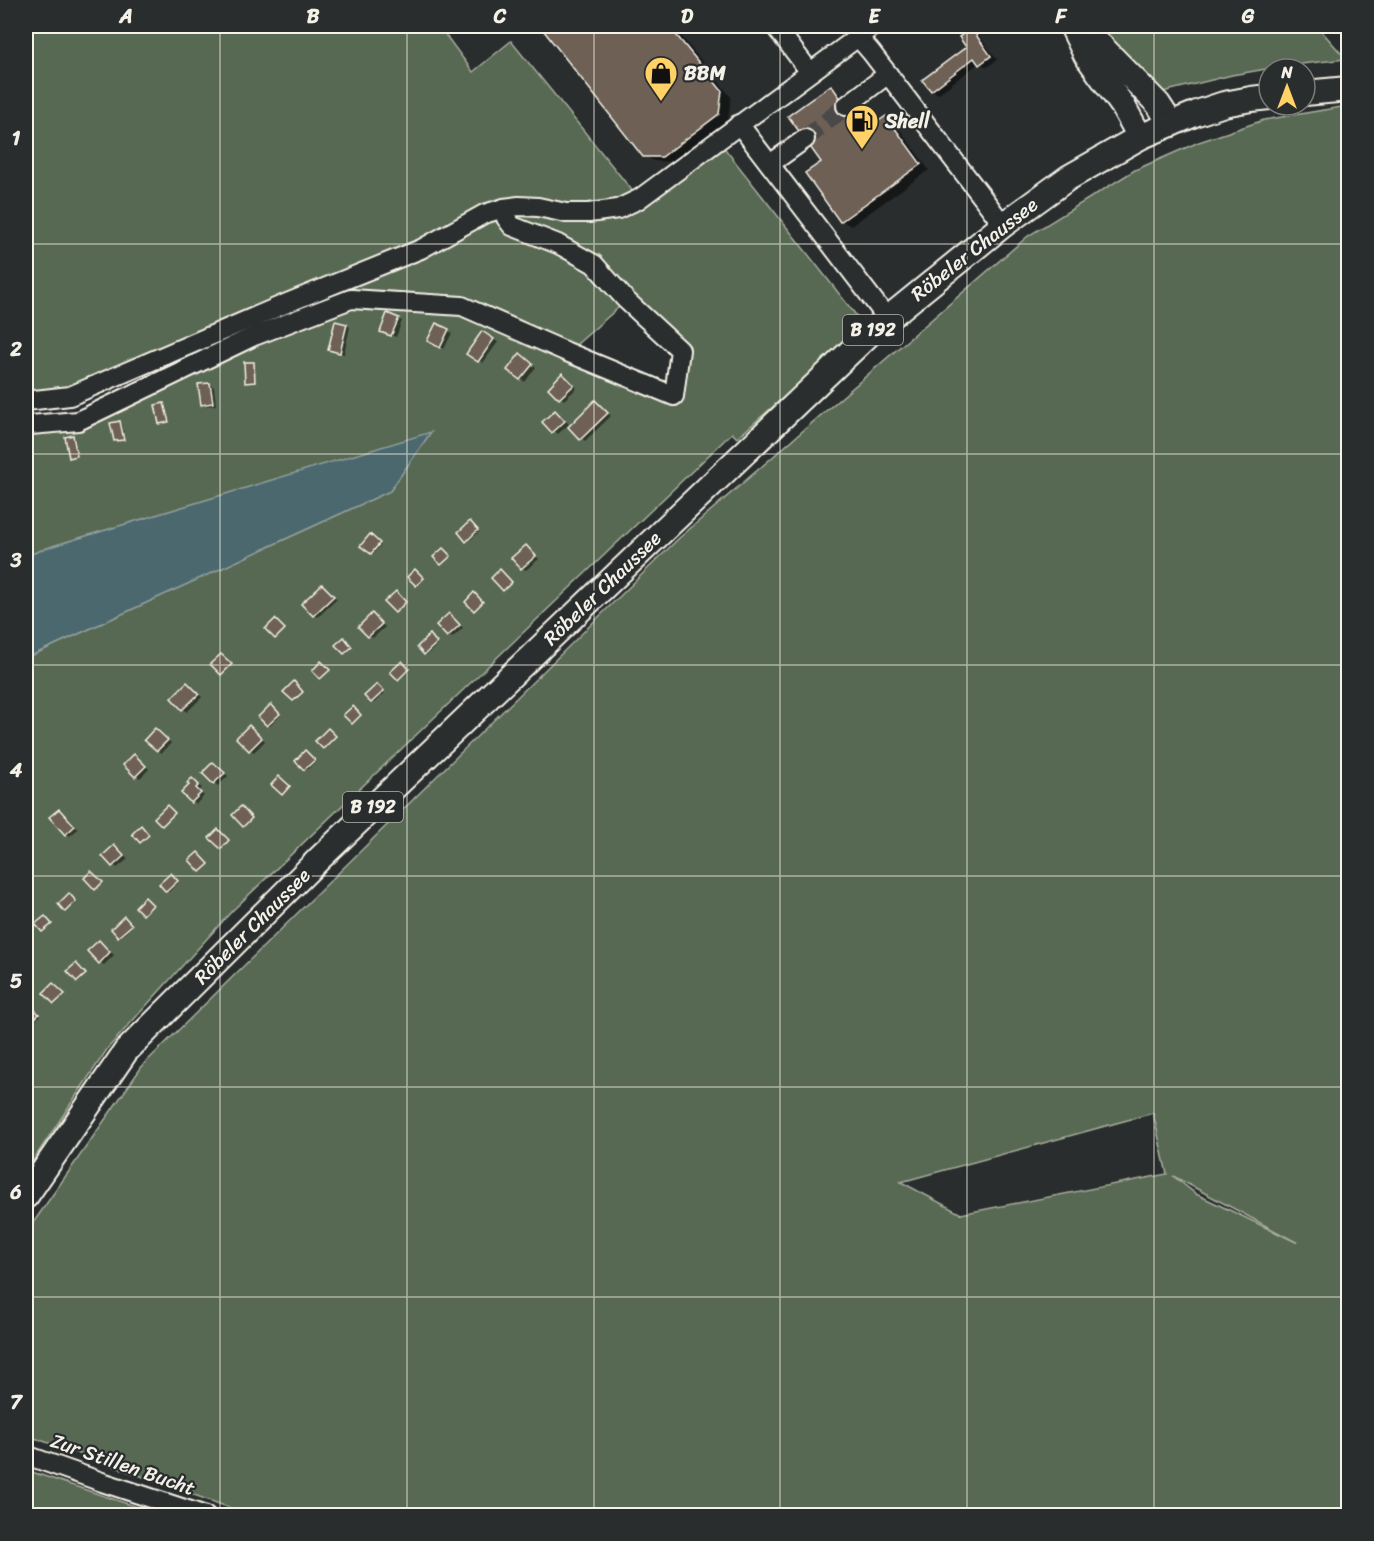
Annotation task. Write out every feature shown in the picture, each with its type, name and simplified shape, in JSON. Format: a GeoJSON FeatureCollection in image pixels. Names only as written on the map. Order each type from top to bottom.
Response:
{"type":"FeatureCollection","features":[{"type":"Feature","properties":{"kind":"main road"},"geometry":{"type":"LineString","coordinates":[[1072,26],[1098,43],[1158,104],[1171,124]]}},
{"type":"Feature","properties":{"kind":"main road"},"geometry":{"type":"LineString","coordinates":[[1072,26],[1086,54],[1123,106],[1140,136]]}},
{"type":"Feature","properties":{"kind":"main road"},"geometry":{"type":"LineString","coordinates":[[1317,92],[1348,88]]}},
{"type":"Feature","properties":{"kind":"main road","name":"Röbeler Chaussee"},"geometry":{"type":"LineString","coordinates":[[26,1196],[126,1051],[328,850],[887,318],[1003,225],[1068,178],[1140,136],[1224,104],[1257,98]]}},
{"type":"Feature","properties":{"kind":"street"},"geometry":{"type":"LineString","coordinates":[[775,26],[810,72]]}},
{"type":"Feature","properties":{"kind":"street"},"geometry":{"type":"LineString","coordinates":[[26,401],[70,396],[287,303],[421,249],[484,214],[519,206],[538,207],[566,213],[618,209],[639,199],[873,26]]}},
{"type":"Feature","properties":{"kind":"street"},"geometry":{"type":"LineString","coordinates":[[858,37],[1003,225]]}},
{"type":"Feature","properties":{"kind":"street"},"geometry":{"type":"LineString","coordinates":[[846,106],[888,74]]}},
{"type":"Feature","properties":{"kind":"street"},"geometry":{"type":"LineString","coordinates":[[739,124],[887,318]]}},
{"type":"Feature","properties":{"kind":"street"},"geometry":{"type":"LineString","coordinates":[[770,164],[805,139]]}},
{"type":"Feature","properties":{"kind":"street"},"geometry":{"type":"LineString","coordinates":[[26,423],[30,425],[78,421],[254,336],[351,299],[462,306],[674,396],[680,350],[626,300],[594,264],[558,244],[512,226],[506,218],[504,208]]}},
{"type":"Feature","properties":{"kind":"street","name":"Zur Stillen Bucht"},"geometry":{"type":"LineString","coordinates":[[26,1455],[206,1515]]}},
{"type":"Feature","properties":{"kind":"green space"},"geometry":{"type":"Polygon","coordinates":[[[26,26],[439,26],[473,72],[511,41],[639,199],[718,140],[870,333],[855,335],[737,438],[732,433],[232,911],[108,1048],[26,1171],[26,658],[390,491],[430,433],[26,556],[26,423],[78,421],[348,299],[287,303],[166,356],[26,401],[26,26]],[[626,301],[568,352],[674,396],[680,350],[626,301]]]}},
{"type":"Feature","properties":{"kind":"green space"},"geometry":{"type":"Polygon","coordinates":[[[1089,26],[1317,26],[1346,59],[1317,62],[1317,57],[1257,57],[1257,71],[1159,93],[1089,26]]]}},
{"type":"Feature","properties":{"kind":"green space"},"geometry":{"type":"Polygon","coordinates":[[[1348,106],[1348,1515],[250,1515],[26,1435],[26,1233],[143,1065],[678,539],[1028,236],[1135,170],[1199,142],[1264,120],[1282,117],[1317,117],[1317,111],[1348,106]],[[1153,1113],[901,1182],[961,1214],[1167,1174],[1153,1113]],[[1173,1176],[1196,1194],[1298,1243],[1173,1176]]]}},
{"type":"Feature","properties":{"kind":"green space"},"geometry":{"type":"Polygon","coordinates":[[[26,1470],[161,1515],[26,1515],[26,1470]]]}},
{"type":"Feature","properties":{"kind":"water"},"geometry":{"type":"Polygon","coordinates":[[[431,432],[390,491],[26,658],[26,556],[431,432]]]}},
{"type":"Feature","properties":{"kind":"building","name":"BBM"},"geometry":{"type":"Polygon","coordinates":[[[540,26],[669,26],[722,91],[719,114],[662,157],[643,157],[540,26]]]}},
{"type":"Feature","properties":{"kind":"building"},"geometry":{"type":"Polygon","coordinates":[[[971,28],[991,56],[979,65],[974,58],[931,91],[922,80],[966,47],[959,37],[971,28]]]}},
{"type":"Feature","properties":{"kind":"building","name":"Shell"},"geometry":{"type":"Polygon","coordinates":[[[831,85],[864,131],[886,116],[921,164],[840,222],[805,173],[821,162],[788,116],[831,85]]]}},
{"type":"Feature","properties":{"kind":"building"},"geometry":{"type":"Polygon","coordinates":[[[387,313],[399,318],[391,336],[380,332],[387,313]]]}},
{"type":"Feature","properties":{"kind":"building"},"geometry":{"type":"Polygon","coordinates":[[[335,321],[347,324],[340,353],[328,350],[335,321]]]}},
{"type":"Feature","properties":{"kind":"building"},"geometry":{"type":"Polygon","coordinates":[[[436,323],[449,329],[440,348],[427,341],[436,323]]]}},
{"type":"Feature","properties":{"kind":"building"},"geometry":{"type":"Polygon","coordinates":[[[482,331],[494,339],[478,362],[466,354],[482,331]]]}},
{"type":"Feature","properties":{"kind":"building"},"geometry":{"type":"Polygon","coordinates":[[[520,353],[533,364],[520,380],[507,370],[520,353]]]}},
{"type":"Feature","properties":{"kind":"building"},"geometry":{"type":"Polygon","coordinates":[[[244,362],[254,362],[255,382],[245,383],[244,362]]]}},
{"type":"Feature","properties":{"kind":"building"},"geometry":{"type":"Polygon","coordinates":[[[562,373],[574,385],[559,399],[548,388],[562,373]]]}},
{"type":"Feature","properties":{"kind":"building"},"geometry":{"type":"Polygon","coordinates":[[[210,383],[213,403],[201,405],[198,384],[210,383]]]}},
{"type":"Feature","properties":{"kind":"building"},"geometry":{"type":"Polygon","coordinates":[[[595,400],[608,413],[580,440],[568,427],[595,400]]]}},
{"type":"Feature","properties":{"kind":"building"},"geometry":{"type":"Polygon","coordinates":[[[164,403],[169,422],[159,424],[155,405],[164,403]]]}},
{"type":"Feature","properties":{"kind":"building"},"geometry":{"type":"Polygon","coordinates":[[[555,410],[565,421],[552,433],[542,422],[555,410]]]}},
{"type":"Feature","properties":{"kind":"building"},"geometry":{"type":"Polygon","coordinates":[[[120,421],[124,440],[114,441],[110,423],[120,421]]]}},
{"type":"Feature","properties":{"kind":"building"},"geometry":{"type":"Polygon","coordinates":[[[73,435],[77,456],[69,458],[65,437],[73,435]]]}},
{"type":"Feature","properties":{"kind":"building"},"geometry":{"type":"Polygon","coordinates":[[[26,439],[32,439],[32,458],[26,458],[26,439]]]}},
{"type":"Feature","properties":{"kind":"building"},"geometry":{"type":"Polygon","coordinates":[[[470,521],[478,530],[466,542],[458,532],[470,521]]]}},
{"type":"Feature","properties":{"kind":"building"},"geometry":{"type":"Polygon","coordinates":[[[370,534],[380,543],[371,554],[360,546],[370,534]]]}},
{"type":"Feature","properties":{"kind":"building"},"geometry":{"type":"Polygon","coordinates":[[[526,545],[536,556],[521,569],[511,558],[526,545]]]}},
{"type":"Feature","properties":{"kind":"building"},"geometry":{"type":"Polygon","coordinates":[[[443,548],[451,556],[441,565],[433,557],[443,548]]]}},
{"type":"Feature","properties":{"kind":"building"},"geometry":{"type":"Polygon","coordinates":[[[415,569],[424,578],[416,586],[407,577],[415,569]]]}},
{"type":"Feature","properties":{"kind":"building"},"geometry":{"type":"Polygon","coordinates":[[[500,569],[512,582],[503,591],[491,578],[500,569]]]}},
{"type":"Feature","properties":{"kind":"building"},"geometry":{"type":"Polygon","coordinates":[[[322,584],[334,596],[313,616],[301,604],[322,584]]]}},
{"type":"Feature","properties":{"kind":"building"},"geometry":{"type":"Polygon","coordinates":[[[396,591],[406,602],[395,613],[384,602],[396,591]]]}},
{"type":"Feature","properties":{"kind":"building"},"geometry":{"type":"Polygon","coordinates":[[[474,592],[483,602],[474,611],[465,602],[474,592]]]}},
{"type":"Feature","properties":{"kind":"building"},"geometry":{"type":"Polygon","coordinates":[[[372,613],[382,624],[368,637],[358,627],[372,613]]]}},
{"type":"Feature","properties":{"kind":"building"},"geometry":{"type":"Polygon","coordinates":[[[449,613],[460,625],[447,637],[436,625],[449,613]]]}},
{"type":"Feature","properties":{"kind":"building"},"geometry":{"type":"Polygon","coordinates":[[[275,619],[285,629],[275,639],[265,629],[275,619]]]}},
{"type":"Feature","properties":{"kind":"building"},"geometry":{"type":"Polygon","coordinates":[[[430,634],[437,643],[424,655],[417,647],[430,634]]]}},
{"type":"Feature","properties":{"kind":"building"},"geometry":{"type":"Polygon","coordinates":[[[344,637],[352,647],[344,654],[335,645],[344,637]]]}},
{"type":"Feature","properties":{"kind":"building"},"geometry":{"type":"Polygon","coordinates":[[[221,654],[232,664],[221,675],[210,664],[221,654]]]}},
{"type":"Feature","properties":{"kind":"building"},"geometry":{"type":"Polygon","coordinates":[[[321,661],[330,670],[320,679],[312,671],[321,661]]]}},
{"type":"Feature","properties":{"kind":"building"},"geometry":{"type":"Polygon","coordinates":[[[402,661],[409,669],[398,680],[390,672],[402,661]]]}},
{"type":"Feature","properties":{"kind":"building"},"geometry":{"type":"Polygon","coordinates":[[[294,681],[303,692],[293,701],[283,692],[294,681]]]}},
{"type":"Feature","properties":{"kind":"building"},"geometry":{"type":"Polygon","coordinates":[[[187,682],[199,694],[182,710],[171,698],[187,682]]]}},
{"type":"Feature","properties":{"kind":"building"},"geometry":{"type":"Polygon","coordinates":[[[377,684],[384,691],[371,703],[364,696],[377,684]]]}},
{"type":"Feature","properties":{"kind":"building"},"geometry":{"type":"Polygon","coordinates":[[[271,704],[280,714],[267,726],[258,717],[271,704]]]}},
{"type":"Feature","properties":{"kind":"building"},"geometry":{"type":"Polygon","coordinates":[[[353,706],[361,715],[352,724],[343,715],[353,706]]]}},
{"type":"Feature","properties":{"kind":"building"},"geometry":{"type":"Polygon","coordinates":[[[249,725],[262,738],[249,751],[236,738],[249,725]]]}},
{"type":"Feature","properties":{"kind":"building"},"geometry":{"type":"Polygon","coordinates":[[[155,728],[168,740],[157,751],[144,740],[155,728]]]}},
{"type":"Feature","properties":{"kind":"building"},"geometry":{"type":"Polygon","coordinates":[[[328,728],[336,736],[323,749],[315,741],[328,728]]]}},
{"type":"Feature","properties":{"kind":"building"},"geometry":{"type":"Polygon","coordinates":[[[305,750],[315,760],[304,770],[295,761],[305,750]]]}},
{"type":"Feature","properties":{"kind":"building"},"geometry":{"type":"Polygon","coordinates":[[[134,754],[146,766],[135,777],[123,765],[134,754]]]}},
{"type":"Feature","properties":{"kind":"building"},"geometry":{"type":"Polygon","coordinates":[[[213,762],[225,773],[213,784],[202,773],[213,762]]]}},
{"type":"Feature","properties":{"kind":"building"},"geometry":{"type":"Polygon","coordinates":[[[279,776],[290,786],[282,795],[271,785],[279,776]]]}},
{"type":"Feature","properties":{"kind":"building"},"geometry":{"type":"Polygon","coordinates":[[[192,778],[199,785],[196,788],[201,793],[191,803],[181,793],[192,778]]]}},
{"type":"Feature","properties":{"kind":"building"},"geometry":{"type":"Polygon","coordinates":[[[167,805],[175,813],[162,826],[154,818],[167,805]]]}},
{"type":"Feature","properties":{"kind":"building"},"geometry":{"type":"Polygon","coordinates":[[[241,806],[252,818],[243,827],[232,815],[241,806]]]}},
{"type":"Feature","properties":{"kind":"building"},"geometry":{"type":"Polygon","coordinates":[[[59,809],[75,826],[65,835],[49,817],[59,809]]]}},
{"type":"Feature","properties":{"kind":"building"},"geometry":{"type":"Polygon","coordinates":[[[141,825],[149,835],[140,843],[132,834],[141,825]]]}},
{"type":"Feature","properties":{"kind":"building"},"geometry":{"type":"Polygon","coordinates":[[[218,829],[229,840],[221,849],[209,838],[218,829]]]}},
{"type":"Feature","properties":{"kind":"building"},"geometry":{"type":"Polygon","coordinates":[[[114,845],[124,856],[112,867],[102,856],[114,845]]]}},
{"type":"Feature","properties":{"kind":"building"},"geometry":{"type":"Polygon","coordinates":[[[198,852],[209,864],[200,872],[189,860],[198,852]]]}},
{"type":"Feature","properties":{"kind":"building"},"geometry":{"type":"Polygon","coordinates":[[[91,871],[103,882],[95,890],[84,878],[91,871]]]}},
{"type":"Feature","properties":{"kind":"building"},"geometry":{"type":"Polygon","coordinates":[[[171,873],[178,881],[166,892],[159,884],[171,873]]]}},
{"type":"Feature","properties":{"kind":"building"},"geometry":{"type":"Polygon","coordinates":[[[69,893],[76,901],[65,912],[58,904],[69,893]]]}},
{"type":"Feature","properties":{"kind":"building"},"geometry":{"type":"Polygon","coordinates":[[[145,897],[153,905],[143,915],[135,907],[145,897]]]}},
{"type":"Feature","properties":{"kind":"building"},"geometry":{"type":"Polygon","coordinates":[[[45,916],[52,924],[42,932],[35,924],[45,916]]]}},
{"type":"Feature","properties":{"kind":"building"},"geometry":{"type":"Polygon","coordinates":[[[124,916],[132,925],[118,937],[111,929],[124,916]]]}},
{"type":"Feature","properties":{"kind":"building"},"geometry":{"type":"Polygon","coordinates":[[[99,940],[110,952],[99,964],[87,951],[99,940]]]}},
{"type":"Feature","properties":{"kind":"building"},"geometry":{"type":"Polygon","coordinates":[[[76,963],[86,974],[77,982],[67,971],[76,963]]]}},
{"type":"Feature","properties":{"kind":"building"},"geometry":{"type":"Polygon","coordinates":[[[53,983],[65,994],[54,1004],[43,993],[53,983]]]}},
{"type":"Feature","properties":{"kind":"building"},"geometry":{"type":"Polygon","coordinates":[[[30,1005],[39,1014],[29,1025],[26,1022],[26,1009],[30,1005]]]}},
{"type":"Feature","properties":{"kind":"tunnel"},"geometry":{"type":"LineString","coordinates":[[805,139],[846,106]]}},
{"type":"Feature","properties":{"kind":"place","name":"BBM"},"geometry":{"type":"Point","coordinates":[661,102]}},
{"type":"Feature","properties":{"kind":"place","name":"Shell"},"geometry":{"type":"Point","coordinates":[862,150]}}]}
